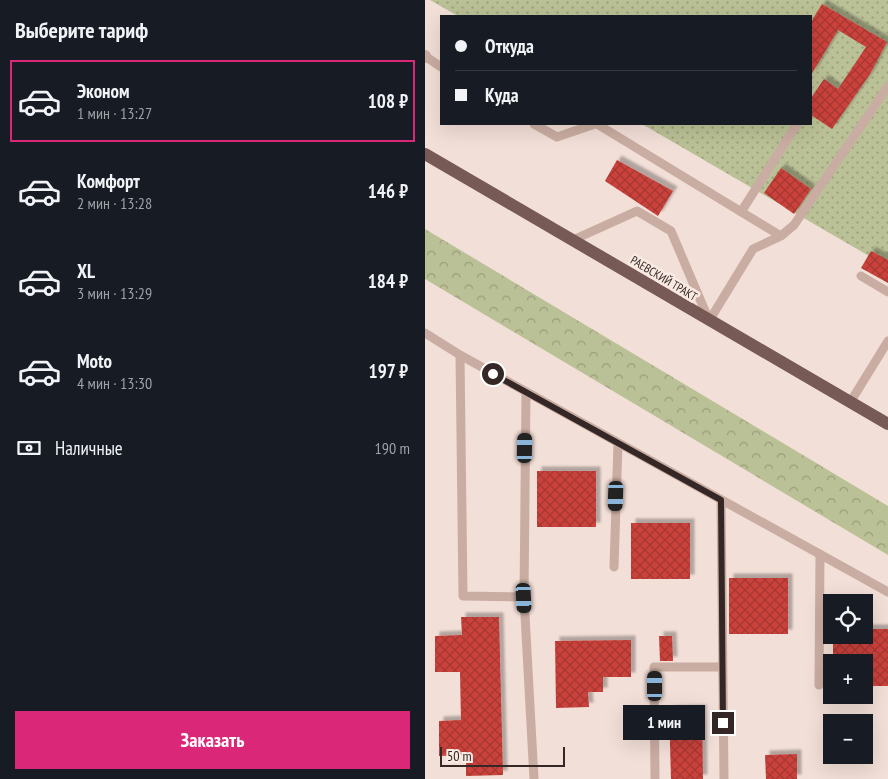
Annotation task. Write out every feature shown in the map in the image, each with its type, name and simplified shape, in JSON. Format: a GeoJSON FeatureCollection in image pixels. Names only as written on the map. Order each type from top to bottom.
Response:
{"type":"FeatureCollection","features":[{"type":"Feature","properties":{"kind":"main road","name":"РАЕВСКИЙ ТРАКТ"},"geometry":{"type":"LineString","coordinates":[[425,154],[888,424]]}},
{"type":"Feature","properties":{"kind":"lane"},"geometry":{"type":"LineString","coordinates":[[425,56],[440,65]]}},
{"type":"Feature","properties":{"kind":"lane"},"geometry":{"type":"LineString","coordinates":[[709,321],[753,249],[781,236],[794,225],[888,86]]}},
{"type":"Feature","properties":{"kind":"lane"},"geometry":{"type":"LineString","coordinates":[[536,125],[557,137],[593,125]]}},
{"type":"Feature","properties":{"kind":"lane"},"geometry":{"type":"LineString","coordinates":[[598,125],[781,236]]}},
{"type":"Feature","properties":{"kind":"lane"},"geometry":{"type":"LineString","coordinates":[[741,212],[796,125]]}},
{"type":"Feature","properties":{"kind":"lane"},"geometry":{"type":"LineString","coordinates":[[573,240],[637,211],[671,231],[709,321]]}},
{"type":"Feature","properties":{"kind":"lane"},"geometry":{"type":"LineString","coordinates":[[861,276],[888,292]]}},
{"type":"Feature","properties":{"kind":"lane"},"geometry":{"type":"LineString","coordinates":[[425,333],[526,392],[888,592]]}},
{"type":"Feature","properties":{"kind":"lane"},"geometry":{"type":"LineString","coordinates":[[851,401],[888,341]]}},
{"type":"Feature","properties":{"kind":"lane"},"geometry":{"type":"LineString","coordinates":[[460,355],[463,596],[524,598]]}},
{"type":"Feature","properties":{"kind":"lane"},"geometry":{"type":"LineString","coordinates":[[526,392],[524,598],[534,779]]}},
{"type":"Feature","properties":{"kind":"lane"},"geometry":{"type":"LineString","coordinates":[[614,567],[618,443]]}},
{"type":"Feature","properties":{"kind":"lane"},"geometry":{"type":"LineString","coordinates":[[721,500],[724,779]]}},
{"type":"Feature","properties":{"kind":"lane"},"geometry":{"type":"LineString","coordinates":[[819,685],[820,554]]}},
{"type":"Feature","properties":{"kind":"lane"},"geometry":{"type":"LineString","coordinates":[[655,779],[655,668],[723,667]]}},
{"type":"Feature","properties":{"kind":"green space"},"geometry":{"type":"Polygon","coordinates":[[[430,0],[888,0],[888,267],[644,125],[812,125],[812,15],[456,15],[430,0]]]}},
{"type":"Feature","properties":{"kind":"green space"},"geometry":{"type":"Polygon","coordinates":[[[425,229],[888,506],[888,555],[425,279],[425,229]]]}},
{"type":"Feature","properties":{"kind":"building"},"geometry":{"type":"Polygon","coordinates":[[[822,4],[887,42],[870,74],[832,129],[812,116],[812,97],[824,79],[838,89],[866,47],[838,30],[812,73],[812,20],[822,4]]]}},
{"type":"Feature","properties":{"kind":"building"},"geometry":{"type":"Polygon","coordinates":[[[617,160],[673,191],[658,216],[605,181],[617,160]]]}},
{"type":"Feature","properties":{"kind":"building"},"geometry":{"type":"Polygon","coordinates":[[[781,168],[811,189],[794,214],[764,193],[781,168]]]}},
{"type":"Feature","properties":{"kind":"building"},"geometry":{"type":"Polygon","coordinates":[[[871,251],[888,260],[888,283],[861,268],[871,251]]]}},
{"type":"Feature","properties":{"kind":"building"},"geometry":{"type":"Polygon","coordinates":[[[537,471],[596,471],[596,527],[537,527],[537,471]]]}},
{"type":"Feature","properties":{"kind":"building"},"geometry":{"type":"Polygon","coordinates":[[[631,523],[690,523],[690,579],[631,579],[631,523]]]}},
{"type":"Feature","properties":{"kind":"building"},"geometry":{"type":"Polygon","coordinates":[[[729,578],[788,578],[788,634],[729,634],[729,578]]]}},
{"type":"Feature","properties":{"kind":"building"},"geometry":{"type":"Polygon","coordinates":[[[461,617],[499,617],[503,775],[466,776],[466,755],[439,756],[439,721],[461,720],[460,672],[435,672],[435,636],[462,635],[461,617]]]}},
{"type":"Feature","properties":{"kind":"building"},"geometry":{"type":"Polygon","coordinates":[[[873,629],[888,629],[888,686],[873,686],[873,654],[833,654],[833,644],[873,644],[873,629]]]}},
{"type":"Feature","properties":{"kind":"building"},"geometry":{"type":"Polygon","coordinates":[[[659,636],[672,636],[673,661],[660,661],[659,636]]]}},
{"type":"Feature","properties":{"kind":"building"},"geometry":{"type":"Polygon","coordinates":[[[631,640],[631,677],[603,677],[603,692],[588,692],[589,707],[556,708],[555,641],[631,640]]]}},
{"type":"Feature","properties":{"kind":"building"},"geometry":{"type":"Polygon","coordinates":[[[702,709],[703,779],[671,779],[669,710],[702,709]]]}},
{"type":"Feature","properties":{"kind":"building"},"geometry":{"type":"Polygon","coordinates":[[[797,754],[797,779],[766,779],[765,755],[797,754]]]}},
{"type":"Feature","properties":{"kind":"route"},"geometry":{"type":"LineString","coordinates":[[493,374],[721,500],[723,723]]}}]}
